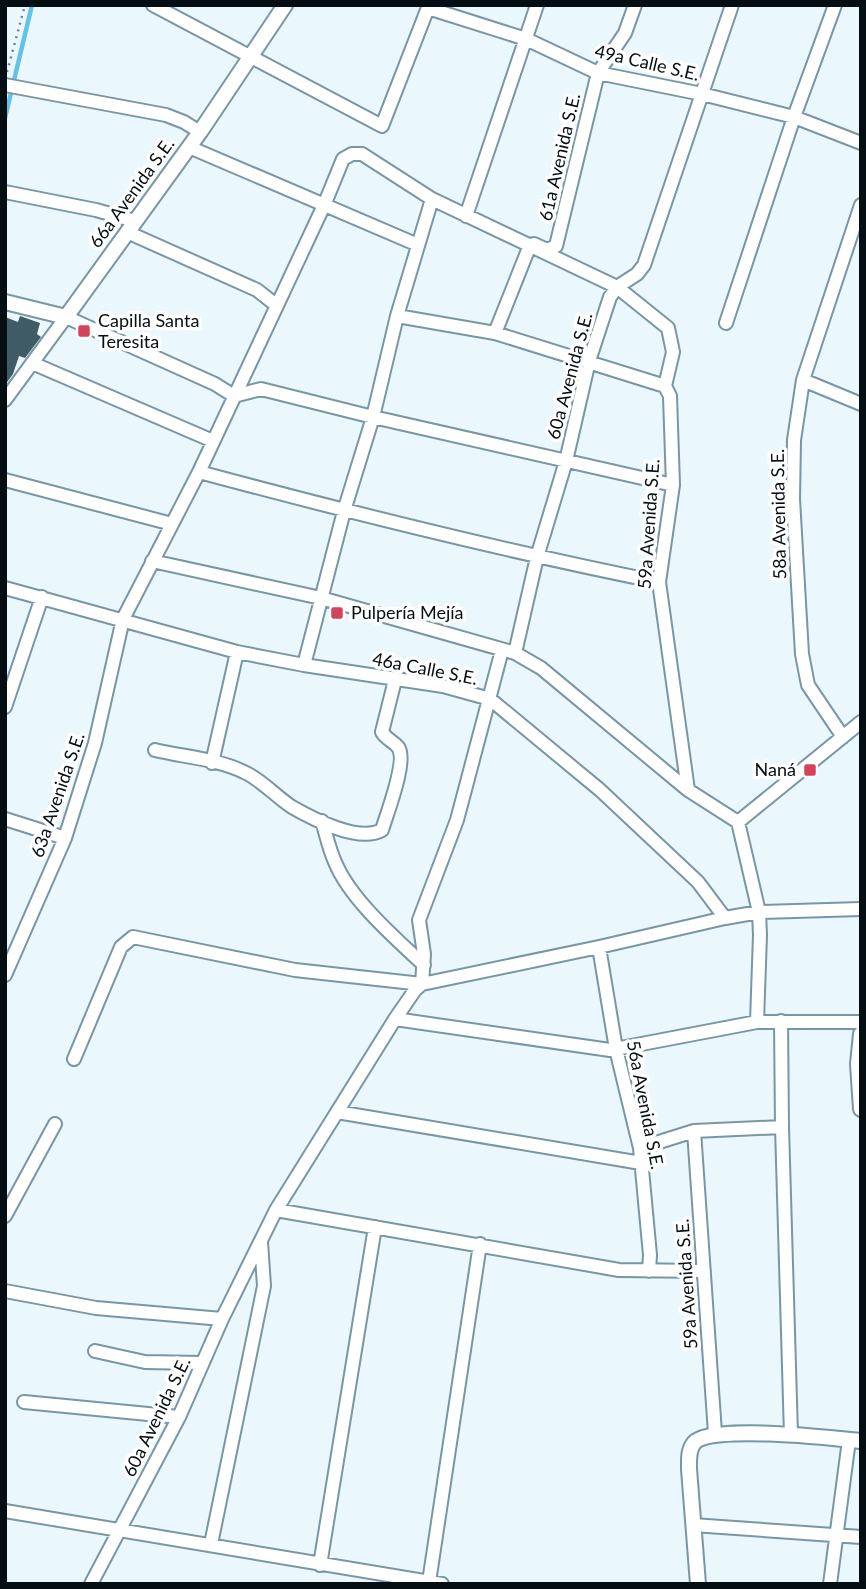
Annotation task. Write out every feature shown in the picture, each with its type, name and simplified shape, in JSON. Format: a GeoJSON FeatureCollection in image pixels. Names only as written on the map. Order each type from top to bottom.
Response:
{"type":"FeatureCollection","features":[{"type":"Feature","properties":{"kind":"street"},"geometry":{"type":"LineString","coordinates":[[153,5],[382,127],[428,6]]}},
{"type":"Feature","properties":{"kind":"street","name":"66a Avenida S.E."},"geometry":{"type":"LineString","coordinates":[[5,400],[200,132],[285,5]]}},
{"type":"Feature","properties":{"kind":"street"},"geometry":{"type":"LineString","coordinates":[[466,216],[537,5]]}},
{"type":"Feature","properties":{"kind":"street","name":"61a Avenida S.E."},"geometry":{"type":"LineString","coordinates":[[530,246],[534,244],[547,250],[556,246],[598,73],[625,33],[635,5]]}},
{"type":"Feature","properties":{"kind":"street","name":"60a Avenida S.E."},"geometry":{"type":"LineString","coordinates":[[91,1584],[179,1417],[222,1319],[276,1210],[395,1019],[422,984],[424,965],[419,920],[457,820],[490,699],[509,651],[566,461],[589,361],[610,297],[617,287],[637,274],[644,265],[732,5]]}},
{"type":"Feature","properties":{"kind":"street"},"geometry":{"type":"LineString","coordinates":[[726,323],[794,117],[835,5]]}},
{"type":"Feature","properties":{"kind":"street","name":"49a Calle S.E."},"geometry":{"type":"LineString","coordinates":[[428,6],[526,39],[598,73],[702,94],[794,117],[861,143]]}},
{"type":"Feature","properties":{"kind":"street"},"geometry":{"type":"LineString","coordinates":[[5,85],[166,115],[200,132]]}},
{"type":"Feature","properties":{"kind":"street"},"geometry":{"type":"LineString","coordinates":[[190,146],[418,245]]}},
{"type":"Feature","properties":{"kind":"street"},"geometry":{"type":"LineString","coordinates":[[397,316],[495,333],[665,386],[673,352],[668,328],[617,287],[432,199],[362,155],[352,154],[344,159],[214,441],[152,561],[321,598],[509,651],[541,668],[688,790],[738,822],[758,912],[760,935],[757,1022]]}},
{"type":"Feature","properties":{"kind":"street"},"geometry":{"type":"LineString","coordinates":[[5,192],[96,210],[257,290],[276,305]]}},
{"type":"Feature","properties":{"kind":"street"},"geometry":{"type":"LineString","coordinates":[[304,665],[344,511],[373,417],[397,316],[432,199]]}},
{"type":"Feature","properties":{"kind":"street","name":"58a Avenida S.E."},"geometry":{"type":"LineString","coordinates":[[844,737],[808,685],[802,654],[793,499],[794,440],[803,380],[861,205]]}},
{"type":"Feature","properties":{"kind":"street"},"geometry":{"type":"LineString","coordinates":[[495,333],[530,246]]}},
{"type":"Feature","properties":{"kind":"street"},"geometry":{"type":"LineString","coordinates":[[5,302],[66,317],[215,384],[234,396],[261,389],[673,485]]}},
{"type":"Feature","properties":{"kind":"street"},"geometry":{"type":"LineString","coordinates":[[32,363],[214,441]]}},
{"type":"Feature","properties":{"kind":"street"},"geometry":{"type":"LineString","coordinates":[[803,380],[861,404]]}},
{"type":"Feature","properties":{"kind":"street","name":"59a Avenida S.E."},"geometry":{"type":"LineString","coordinates":[[665,386],[670,396],[673,485],[659,582],[688,790]]}},
{"type":"Feature","properties":{"kind":"street"},"geometry":{"type":"LineString","coordinates":[[199,472],[344,511],[537,557],[659,582]]}},
{"type":"Feature","properties":{"kind":"street"},"geometry":{"type":"LineString","coordinates":[[5,480],[172,524]]}},
{"type":"Feature","properties":{"kind":"street","name":"63a Avenida S.E."},"geometry":{"type":"LineString","coordinates":[[5,975],[65,838],[95,743],[123,619],[152,561]]}},
{"type":"Feature","properties":{"kind":"street","name":"46a Calle S.E."},"geometry":{"type":"LineString","coordinates":[[5,588],[237,652],[443,686],[490,699],[619,808],[698,882],[725,918]]}},
{"type":"Feature","properties":{"kind":"street"},"geometry":{"type":"LineString","coordinates":[[5,708],[42,597]]}},
{"type":"Feature","properties":{"kind":"street"},"geometry":{"type":"LineString","coordinates":[[212,763],[237,652]]}},
{"type":"Feature","properties":{"kind":"street"},"geometry":{"type":"LineString","coordinates":[[155,750],[243,771],[291,806],[342,830],[365,835],[382,830],[403,760],[398,746],[383,736],[382,732],[395,680]]}},
{"type":"Feature","properties":{"kind":"street"},"geometry":{"type":"LineString","coordinates":[[738,822],[861,722]]}},
{"type":"Feature","properties":{"kind":"street"},"geometry":{"type":"LineString","coordinates":[[5,819],[65,838]]}},
{"type":"Feature","properties":{"kind":"street"},"geometry":{"type":"LineString","coordinates":[[322,821],[335,865],[352,891],[379,923],[424,965]]}},
{"type":"Feature","properties":{"kind":"street"},"geometry":{"type":"LineString","coordinates":[[74,1059],[121,947],[133,937],[295,970],[422,984],[758,912],[861,909]]}},
{"type":"Feature","properties":{"kind":"street","name":"56a Avenida S.E."},"geometry":{"type":"LineString","coordinates":[[599,947],[616,1049],[640,1148],[650,1255],[649,1271]]}},
{"type":"Feature","properties":{"kind":"street"},"geometry":{"type":"LineString","coordinates":[[395,1019],[616,1049],[757,1022],[861,1022]]}},
{"type":"Feature","properties":{"kind":"street"},"geometry":{"type":"LineString","coordinates":[[781,1021],[791,1435]]}},
{"type":"Feature","properties":{"kind":"street"},"geometry":{"type":"LineString","coordinates":[[861,1034],[858,1064],[861,1109]]}},
{"type":"Feature","properties":{"kind":"street"},"geometry":{"type":"LineString","coordinates":[[337,1112],[641,1163]]}},
{"type":"Feature","properties":{"kind":"street"},"geometry":{"type":"LineString","coordinates":[[5,1216],[55,1124]]}},
{"type":"Feature","properties":{"kind":"street"},"geometry":{"type":"LineString","coordinates":[[640,1148],[694,1131],[782,1127]]}},
{"type":"Feature","properties":{"kind":"street","name":"59a Avenida S.E."},"geometry":{"type":"LineString","coordinates":[[694,1131],[715,1433]]}},
{"type":"Feature","properties":{"kind":"street"},"geometry":{"type":"LineString","coordinates":[[276,1210],[619,1270],[704,1271]]}},
{"type":"Feature","properties":{"kind":"street"},"geometry":{"type":"LineString","coordinates":[[320,1565],[375,1227]]}},
{"type":"Feature","properties":{"kind":"street"},"geometry":{"type":"LineString","coordinates":[[211,1544],[264,1286],[261,1241]]}},
{"type":"Feature","properties":{"kind":"street"},"geometry":{"type":"LineString","coordinates":[[5,1511],[436,1583],[480,1244]]}},
{"type":"Feature","properties":{"kind":"street"},"geometry":{"type":"LineString","coordinates":[[5,1291],[96,1308],[222,1319]]}},
{"type":"Feature","properties":{"kind":"street"},"geometry":{"type":"LineString","coordinates":[[95,1351],[145,1362],[202,1363]]}},
{"type":"Feature","properties":{"kind":"street"},"geometry":{"type":"LineString","coordinates":[[24,1402],[179,1417]]}},
{"type":"Feature","properties":{"kind":"street"},"geometry":{"type":"LineString","coordinates":[[698,1584],[690,1451],[694,1443],[703,1436],[715,1433],[855,1440],[835,1535],[830,1584]]}},
{"type":"Feature","properties":{"kind":"street"},"geometry":{"type":"LineString","coordinates":[[693,1525],[861,1537]]}},
{"type":"Feature","properties":{"kind":"path"},"geometry":{"type":"LineString","coordinates":[[5,78],[24,5]]}},
{"type":"Feature","properties":{"kind":"building"},"geometry":{"type":"Polygon","coordinates":[[[20,316],[40,323],[37,334],[41,337],[25,358],[19,356],[13,374],[5,385],[5,317],[18,322],[20,316]]]}},
{"type":"Feature","properties":{"kind":"waterway"},"geometry":{"type":"LineString","coordinates":[[5,118],[32,5]]}},
{"type":"Feature","properties":{"kind":"place","name":"Capilla Santa Teresita"},"geometry":{"type":"Point","coordinates":[84,331]}},
{"type":"Feature","properties":{"kind":"place","name":"Pulpería Mejía"},"geometry":{"type":"Point","coordinates":[337,613]}},
{"type":"Feature","properties":{"kind":"place","name":"Naná"},"geometry":{"type":"Point","coordinates":[810,770]}}]}
